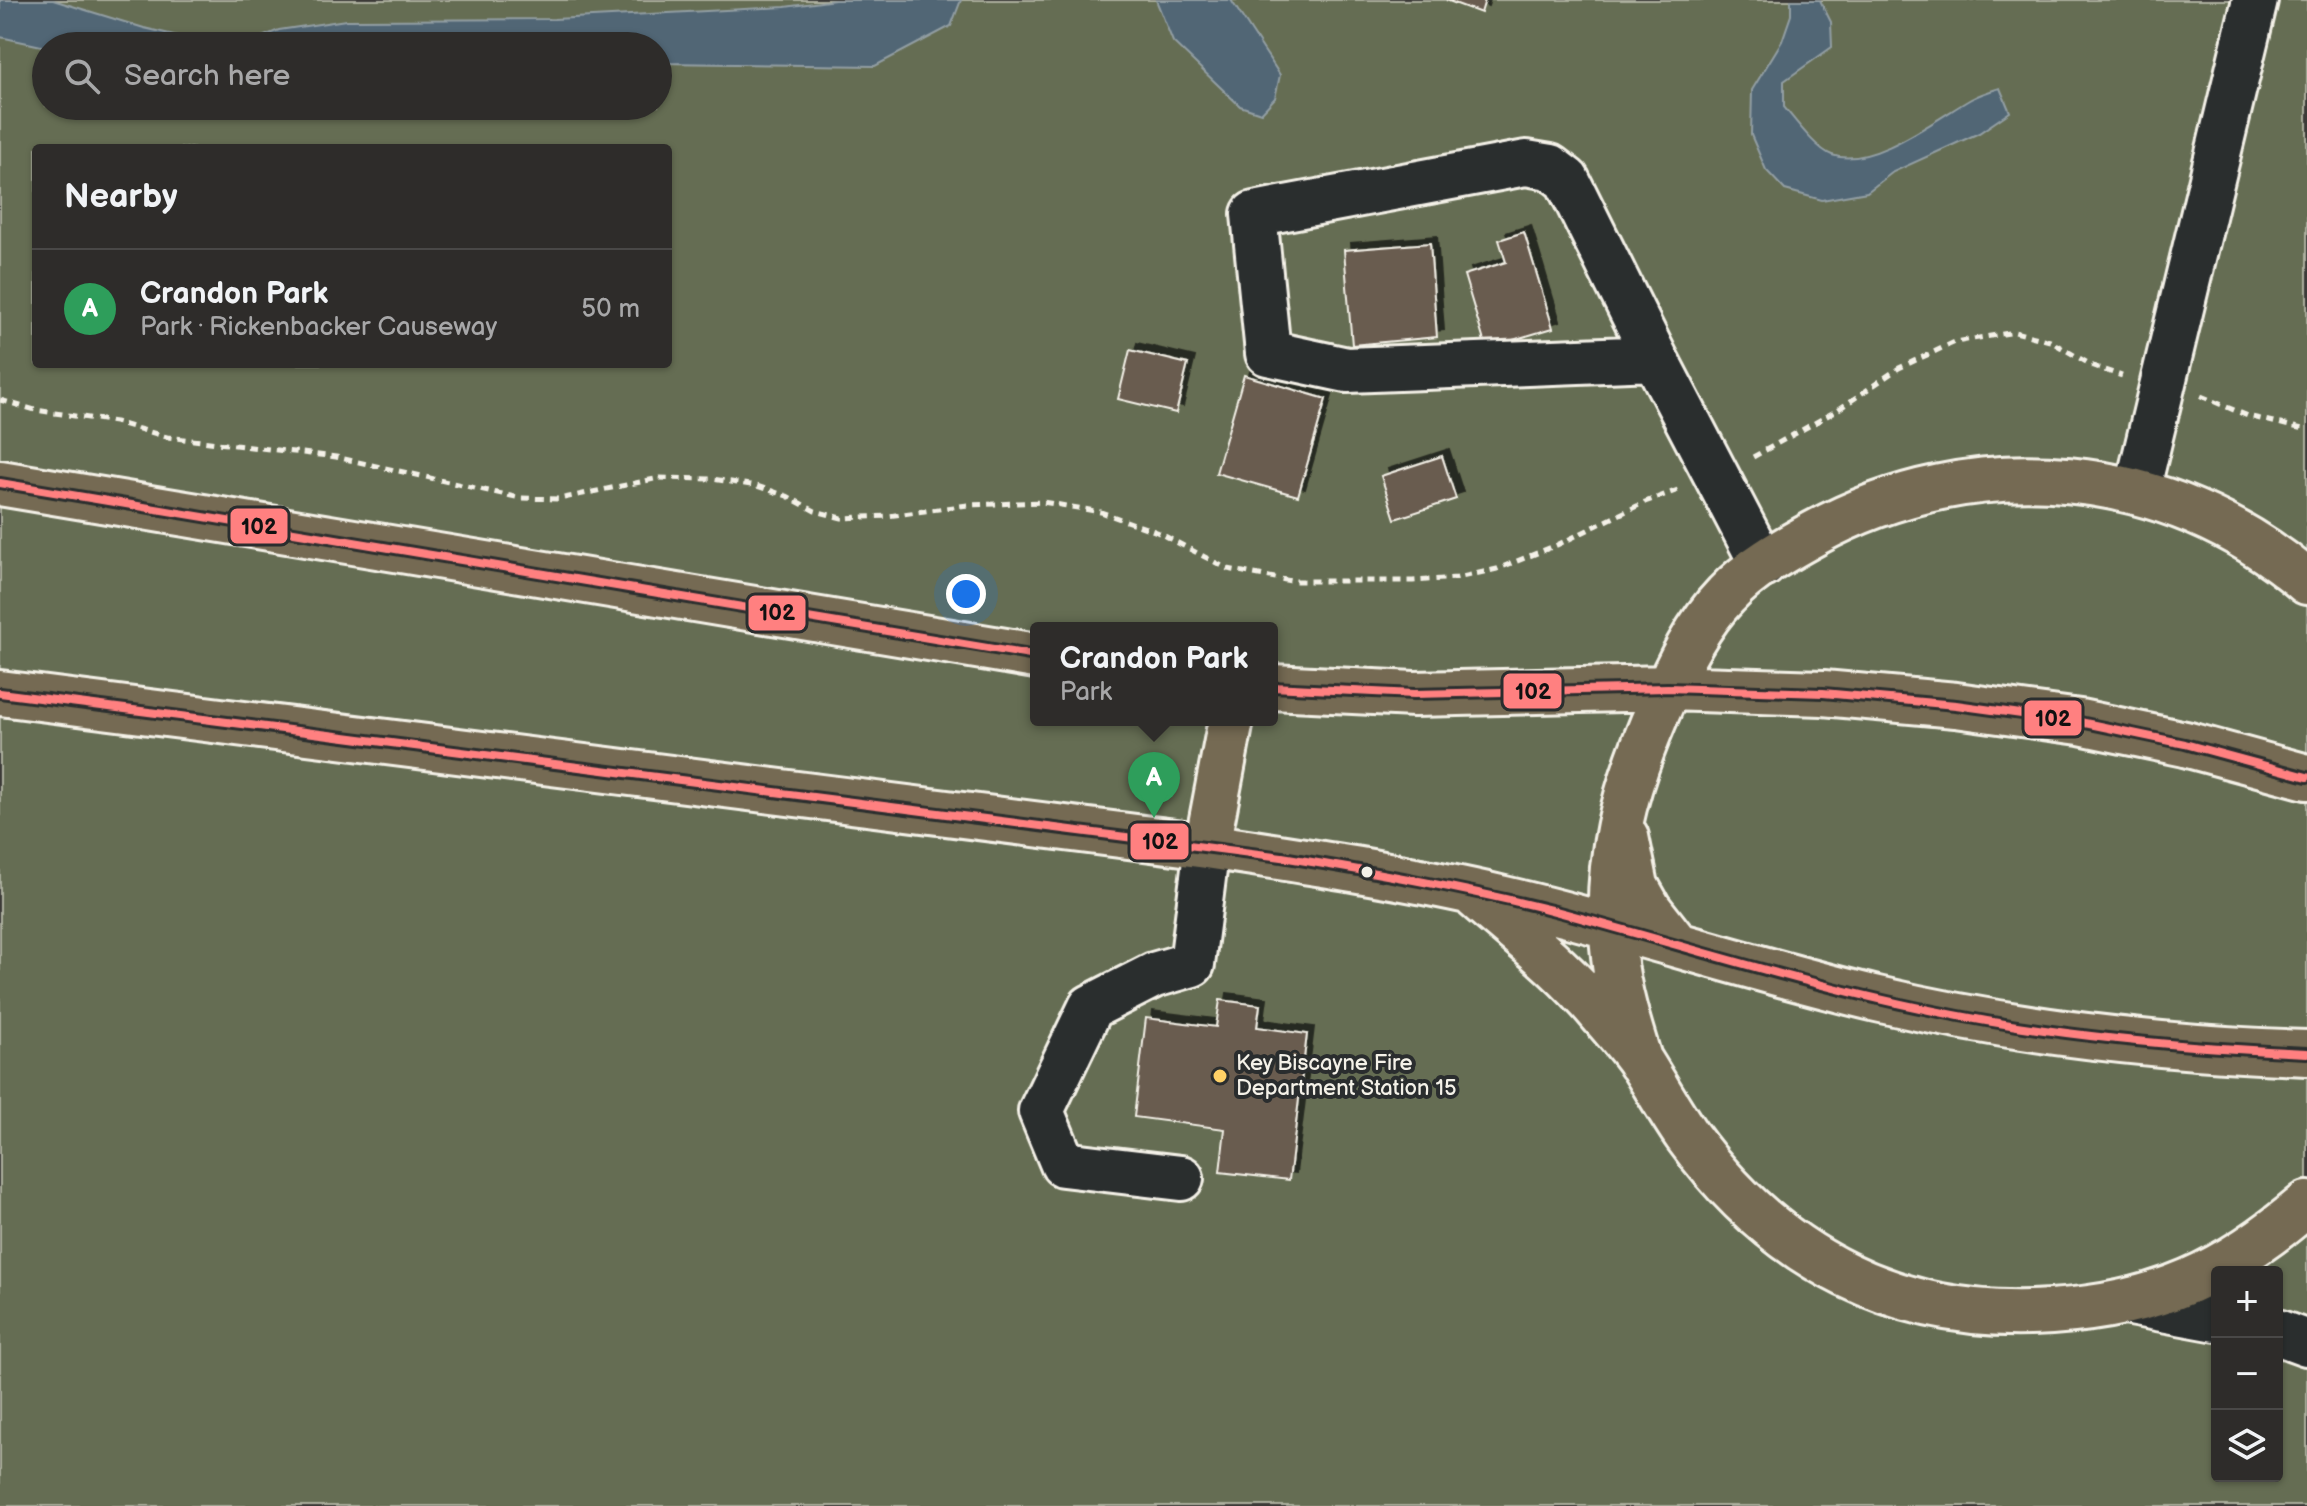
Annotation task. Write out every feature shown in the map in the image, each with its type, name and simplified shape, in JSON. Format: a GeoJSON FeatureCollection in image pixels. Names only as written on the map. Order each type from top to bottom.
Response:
{"type":"FeatureCollection","features":[{"type":"Feature","properties":{"kind":"main road"},"geometry":{"type":"LineString","coordinates":[[1640,1062],[1615,967],[1612,928],[1612,874],[1621,815],[1638,755],[1668,688],[1709,615],[1740,581],[1802,540],[1858,512],[1911,494],[1939,487],[1998,480],[2053,479],[2080,480],[2137,491],[2210,519],[2267,552],[2307,582]]}},
{"type":"Feature","properties":{"kind":"main road"},"geometry":{"type":"LineString","coordinates":[[0,483],[1030,655]]}},
{"type":"Feature","properties":{"kind":"main road"},"geometry":{"type":"LineString","coordinates":[[1278,687],[1414,694],[1668,688],[1823,693],[1956,705],[2080,722],[2185,744],[2307,777]]}},
{"type":"Feature","properties":{"kind":"main road"},"geometry":{"type":"LineString","coordinates":[[0,693],[1207,846],[1359,868],[1471,892],[1877,999],[1990,1022],[2111,1040],[2307,1053]]}},
{"type":"Feature","properties":{"kind":"main road"},"geometry":{"type":"LineString","coordinates":[[1207,846],[1230,726]]}},
{"type":"Feature","properties":{"kind":"main road"},"geometry":{"type":"LineString","coordinates":[[1621,815],[1636,886],[1649,909],[1677,945]]}},
{"type":"Feature","properties":{"kind":"main road"},"geometry":{"type":"LineString","coordinates":[[1471,892],[1548,960],[1601,1013],[1640,1062],[1688,1137],[1719,1173],[1789,1241],[1826,1265],[1877,1288],[1937,1307],[1964,1311],[2021,1314],[2085,1310],[2130,1303],[2182,1285],[2235,1260],[2307,1204]]}},
{"type":"Feature","properties":{"kind":"lane"},"geometry":{"type":"LineString","coordinates":[[2137,491],[2255,0]]}},
{"type":"Feature","properties":{"kind":"lane"},"geometry":{"type":"LineString","coordinates":[[1655,358],[1347,370],[1268,353],[1254,214],[1526,163],[1550,167],[1567,180],[1763,565]]}},
{"type":"Feature","properties":{"kind":"lane"},"geometry":{"type":"LineString","coordinates":[[1181,1178],[1063,1164],[1041,1111],[1091,1007],[1154,975],[1192,964],[1207,846]]}},
{"type":"Feature","properties":{"kind":"lane"},"geometry":{"type":"LineString","coordinates":[[2130,1303],[2211,1318]]}},
{"type":"Feature","properties":{"kind":"lane"},"geometry":{"type":"LineString","coordinates":[[2283,1334],[2307,1343]]}},
{"type":"Feature","properties":{"kind":"path"},"geometry":{"type":"LineString","coordinates":[[1742,463],[1836,411],[1899,368],[1955,342],[2015,332],[2050,341],[2093,366],[2129,378]]}},
{"type":"Feature","properties":{"kind":"path"},"geometry":{"type":"LineString","coordinates":[[2196,395],[2248,416],[2307,430]]}},
{"type":"Feature","properties":{"kind":"path"},"geometry":{"type":"LineString","coordinates":[[0,400],[35,410],[115,422],[167,437],[336,457],[520,498],[559,499],[659,478],[673,478],[712,479],[757,486],[787,496],[815,511],[842,518],[888,516],[968,505],[1043,502],[1101,512],[1157,532],[1228,569],[1291,581],[1413,581],[1457,578],[1497,569],[1557,545],[1645,502],[1686,488]]}},
{"type":"Feature","properties":{"kind":"green space"},"geometry":{"type":"Polygon","coordinates":[[[0,0],[2307,0],[2307,1506],[0,1506],[0,0]]]}},
{"type":"Feature","properties":{"kind":"water"},"geometry":{"type":"Polygon","coordinates":[[[0,0],[53,0],[161,32],[32,32],[32,44],[0,37],[0,0]]]}},
{"type":"Feature","properties":{"kind":"water"},"geometry":{"type":"Polygon","coordinates":[[[835,0],[961,0],[951,26],[875,66],[672,63],[672,32],[274,32],[346,20],[554,19],[785,7],[835,0]]]}},
{"type":"Feature","properties":{"kind":"water"},"geometry":{"type":"Polygon","coordinates":[[[1156,0],[1231,0],[1280,75],[1275,98],[1261,113],[1240,106],[1173,42],[1156,0]]]}},
{"type":"Feature","properties":{"kind":"water"},"geometry":{"type":"Polygon","coordinates":[[[1791,0],[1820,0],[1831,22],[1832,47],[1784,81],[1784,107],[1826,152],[1848,158],[1885,149],[1971,99],[2000,88],[2010,112],[1979,133],[1893,172],[1867,192],[1822,200],[1785,190],[1766,170],[1751,135],[1752,90],[1782,41],[1791,15],[1791,0]]]}},
{"type":"Feature","properties":{"kind":"building"},"geometry":{"type":"Polygon","coordinates":[[[1446,0],[1485,0],[1481,13],[1446,0]]]}},
{"type":"Feature","properties":{"kind":"building"},"geometry":{"type":"Polygon","coordinates":[[[1524,232],[1553,328],[1486,348],[1464,275],[1506,262],[1499,240],[1524,232]]]}},
{"type":"Feature","properties":{"kind":"building"},"geometry":{"type":"Polygon","coordinates":[[[1430,243],[1437,337],[1352,345],[1344,250],[1430,243]]]}},
{"type":"Feature","properties":{"kind":"building"},"geometry":{"type":"Polygon","coordinates":[[[1130,350],[1188,364],[1176,413],[1118,399],[1130,350]]]}},
{"type":"Feature","properties":{"kind":"building"},"geometry":{"type":"Polygon","coordinates":[[[1244,375],[1326,399],[1298,496],[1216,473],[1244,375]]]}},
{"type":"Feature","properties":{"kind":"building"},"geometry":{"type":"Polygon","coordinates":[[[1442,456],[1456,499],[1395,519],[1381,476],[1442,456]]]}},
{"type":"Feature","properties":{"kind":"building","name":"Key Biscayne Fire Department Station 15"},"geometry":{"type":"Polygon","coordinates":[[[1220,1000],[1260,1005],[1257,1027],[1307,1034],[1289,1180],[1220,1172],[1225,1129],[1134,1117],[1146,1018],[1216,1027],[1220,1000]]]}},
{"type":"Feature","properties":{"kind":"transit line","name":"102"},"geometry":{"type":"LineString","coordinates":[[0,483],[1030,655]]}},
{"type":"Feature","properties":{"kind":"transit line","name":"102"},"geometry":{"type":"LineString","coordinates":[[1278,687],[1414,694],[1668,688],[1823,693],[1956,705],[2080,722],[2185,744],[2307,777]]}},
{"type":"Feature","properties":{"kind":"transit line","name":"102"},"geometry":{"type":"LineString","coordinates":[[0,693],[1282,857],[1521,903],[1834,988],[1976,1019],[2117,1039],[2307,1053]]}},
{"type":"Feature","properties":{"kind":"place","name":"Crandon Park"},"geometry":{"type":"Point","coordinates":[1154,818]}},
{"type":"Feature","properties":{"kind":"place","name":"Key Biscayne Fire Department Station 15"},"geometry":{"type":"Point","coordinates":[1220,1076]}}]}
